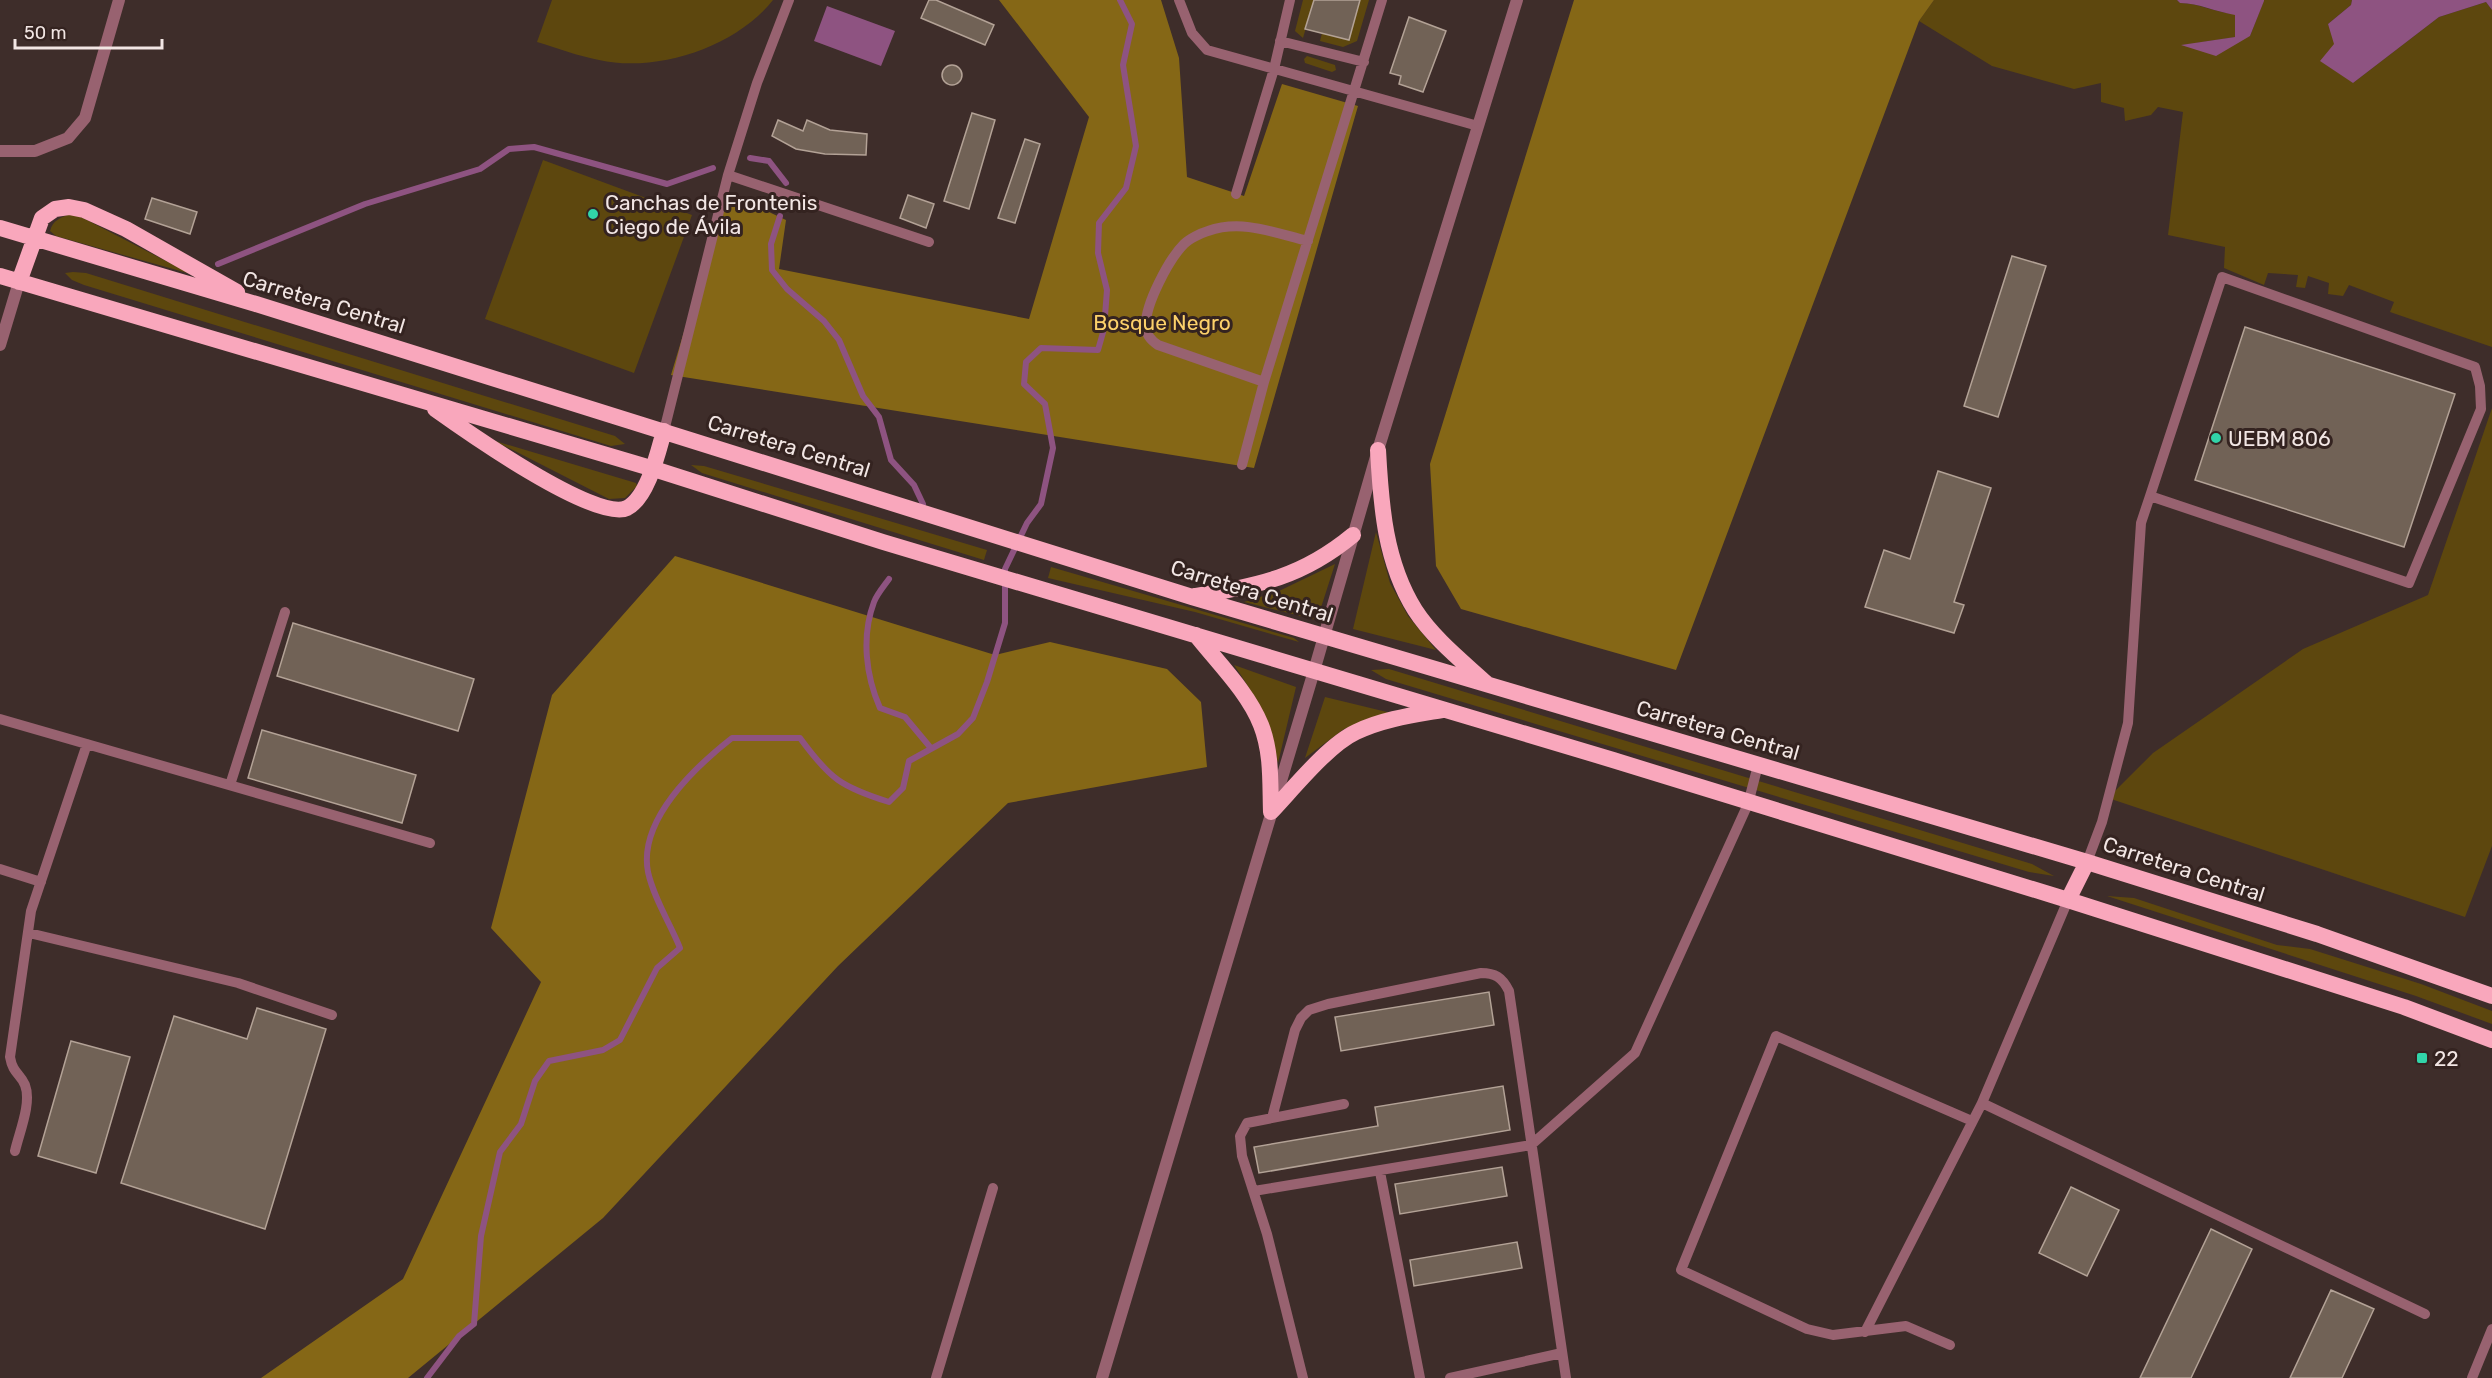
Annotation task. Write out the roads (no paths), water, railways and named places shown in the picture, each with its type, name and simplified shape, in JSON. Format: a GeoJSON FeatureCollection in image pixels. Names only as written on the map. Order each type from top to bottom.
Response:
{"type":"FeatureCollection","features":[{"type":"Feature","properties":{"kind":"highway"},"geometry":{"type":"LineString","coordinates":[[20,282],[42,218],[55,209],[84,210],[201,270],[255,304]]}},
{"type":"Feature","properties":{"kind":"highway","name":"Carretera Central"},"geometry":{"type":"LineString","coordinates":[[0,228],[255,304],[1192,597],[1491,688],[2087,862],[2317,934],[2492,996]]}},
{"type":"Feature","properties":{"kind":"highway"},"geometry":{"type":"LineString","coordinates":[[0,276],[654,469],[981,571],[1446,709],[1748,804],[2068,900],[2404,1008],[2492,1040]]}},
{"type":"Feature","properties":{"kind":"highway"},"geometry":{"type":"LineString","coordinates":[[425,401],[500,456],[606,509],[626,509],[634,502],[654,469],[664,431]]}},
{"type":"Feature","properties":{"kind":"highway"},"geometry":{"type":"LineString","coordinates":[[1378,450],[1381,508],[1393,565],[1416,611],[1449,649],[1491,688]]}},
{"type":"Feature","properties":{"kind":"highway"},"geometry":{"type":"LineString","coordinates":[[1192,597],[1247,587],[1291,574],[1328,556],[1353,535]]}},
{"type":"Feature","properties":{"kind":"highway"},"geometry":{"type":"LineString","coordinates":[[1196,635],[1242,692],[1261,724],[1270,759],[1271,812]]}},
{"type":"Feature","properties":{"kind":"highway"},"geometry":{"type":"LineString","coordinates":[[1271,812],[1324,757],[1354,733],[1393,719],[1446,709]]}},
{"type":"Feature","properties":{"kind":"highway"},"geometry":{"type":"LineString","coordinates":[[2068,900],[2087,862]]}},
{"type":"Feature","properties":{"kind":"street"},"geometry":{"type":"LineString","coordinates":[[0,151],[35,151],[68,138],[85,118],[119,0]]}},
{"type":"Feature","properties":{"kind":"street"},"geometry":{"type":"LineString","coordinates":[[1102,1378],[1378,450],[1517,0]]}},
{"type":"Feature","properties":{"kind":"street"},"geometry":{"type":"LineString","coordinates":[[0,345],[20,282]]}},
{"type":"Feature","properties":{"kind":"lane"},"geometry":{"type":"LineString","coordinates":[[664,431],[728,175],[757,83],[789,0]]}},
{"type":"Feature","properties":{"kind":"lane"},"geometry":{"type":"LineString","coordinates":[[1179,0],[1192,33],[1207,51],[1478,126]]}},
{"type":"Feature","properties":{"kind":"lane"},"geometry":{"type":"LineString","coordinates":[[1236,194],[1274,69],[1290,0]]}},
{"type":"Feature","properties":{"kind":"lane"},"geometry":{"type":"LineString","coordinates":[[1242,465],[1264,382],[1382,0]]}},
{"type":"Feature","properties":{"kind":"lane"},"geometry":{"type":"LineString","coordinates":[[1280,41],[1364,62]]}},
{"type":"Feature","properties":{"kind":"lane"},"geometry":{"type":"LineString","coordinates":[[728,175],[929,242]]}},
{"type":"Feature","properties":{"kind":"lane"},"geometry":{"type":"LineString","coordinates":[[1264,382],[1158,345],[1150,340],[1146,330],[1147,313],[1167,268],[1185,243],[1209,230],[1240,224],[1308,241]]}},
{"type":"Feature","properties":{"kind":"lane"},"geometry":{"type":"LineString","coordinates":[[2087,862],[2102,822],[2128,723],[2141,523],[2222,277],[2475,367],[2480,386],[2481,409],[2409,583],[2150,496]]}},
{"type":"Feature","properties":{"kind":"lane"},"geometry":{"type":"LineString","coordinates":[[230,785],[285,612]]}},
{"type":"Feature","properties":{"kind":"lane"},"geometry":{"type":"LineString","coordinates":[[0,719],[430,843]]}},
{"type":"Feature","properties":{"kind":"lane"},"geometry":{"type":"LineString","coordinates":[[15,1151],[28,1094],[24,1082],[12,1070],[10,1057],[31,911],[87,744]]}},
{"type":"Feature","properties":{"kind":"lane"},"geometry":{"type":"LineString","coordinates":[[1254,1191],[1380,1172],[1532,1145],[1635,1053],[1748,804],[1758,765]]}},
{"type":"Feature","properties":{"kind":"lane"},"geometry":{"type":"LineString","coordinates":[[0,869],[41,882]]}},
{"type":"Feature","properties":{"kind":"lane"},"geometry":{"type":"LineString","coordinates":[[1865,1332],[1982,1103],[2068,900]]}},
{"type":"Feature","properties":{"kind":"lane"},"geometry":{"type":"LineString","coordinates":[[29,933],[237,983],[332,1015]]}},
{"type":"Feature","properties":{"kind":"lane"},"geometry":{"type":"LineString","coordinates":[[1272,1118],[1295,1030],[1309,1010],[1481,972],[1493,973],[1504,980],[1509,991],[1566,1378]]}},
{"type":"Feature","properties":{"kind":"lane"},"geometry":{"type":"LineString","coordinates":[[1950,1345],[1906,1326],[1833,1335],[1807,1329],[1681,1270],[1776,1036],[1972,1121]]}},
{"type":"Feature","properties":{"kind":"lane"},"geometry":{"type":"LineString","coordinates":[[1982,1103],[2425,1314]]}},
{"type":"Feature","properties":{"kind":"lane"},"geometry":{"type":"LineString","coordinates":[[1303,1378],[1254,1191],[1242,1156],[1240,1136],[1247,1123],[1344,1104]]}},
{"type":"Feature","properties":{"kind":"lane"},"geometry":{"type":"LineString","coordinates":[[1380,1172],[1420,1378]]}},
{"type":"Feature","properties":{"kind":"lane"},"geometry":{"type":"LineString","coordinates":[[936,1378],[993,1188]]}},
{"type":"Feature","properties":{"kind":"lane"},"geometry":{"type":"LineString","coordinates":[[2472,1378],[2492,1331]]}},
{"type":"Feature","properties":{"kind":"lane"},"geometry":{"type":"LineString","coordinates":[[1450,1378],[1562,1353]]}},
{"type":"Feature","properties":{"kind":"waterway"},"geometry":{"type":"LineString","coordinates":[[427,1378],[459,1336],[474,1324],[481,1236],[500,1152],[521,1124],[535,1081],[549,1061],[603,1050],[620,1040],[657,968],[680,948],[658,901],[648,872],[647,853],[652,833],[660,814],[672,796],[702,764],[732,738],[800,738],[820,763],[838,780],[889,802],[903,788],[909,761],[958,734],[973,718],[1005,623],[1005,569],[1027,523],[1041,504],[1053,448],[1045,404],[1024,384],[1026,362],[1041,348],[1098,350],[1104,329],[1107,290],[1098,253],[1099,223],[1126,188],[1136,146],[1123,65],[1132,24],[1120,0]]}},
{"type":"Feature","properties":{"kind":"waterway"},"geometry":{"type":"LineString","coordinates":[[218,264],[365,204],[480,169],[509,149],[534,147],[667,184],[713,168]]}},
{"type":"Feature","properties":{"kind":"waterway"},"geometry":{"type":"LineString","coordinates":[[750,158],[769,161],[786,183]]}},
{"type":"Feature","properties":{"kind":"waterway"},"geometry":{"type":"LineString","coordinates":[[780,216],[771,244],[772,270],[787,289],[824,321],[839,340],[863,396],[879,417],[891,460],[914,485],[923,504]]}},
{"type":"Feature","properties":{"kind":"waterway"},"geometry":{"type":"LineString","coordinates":[[889,579],[874,602],[867,629],[867,656],[871,683],[880,708],[905,717],[930,747]]}},
{"type":"Feature","properties":{"kind":"place","name":"Canchas de Frontenis Ciego de Ávila"},"geometry":{"type":"Point","coordinates":[593,214]}},
{"type":"Feature","properties":{"kind":"place","name":"UEBM 806"},"geometry":{"type":"Point","coordinates":[2216,438]}},
{"type":"Feature","properties":{"kind":"place","name":"22"},"geometry":{"type":"Point","coordinates":[2422,1058]}},
{"type":"Feature","properties":{"kind":"park label","name":"Bosque Negro"},"geometry":{"type":"Point","coordinates":[1162,322]}}]}
